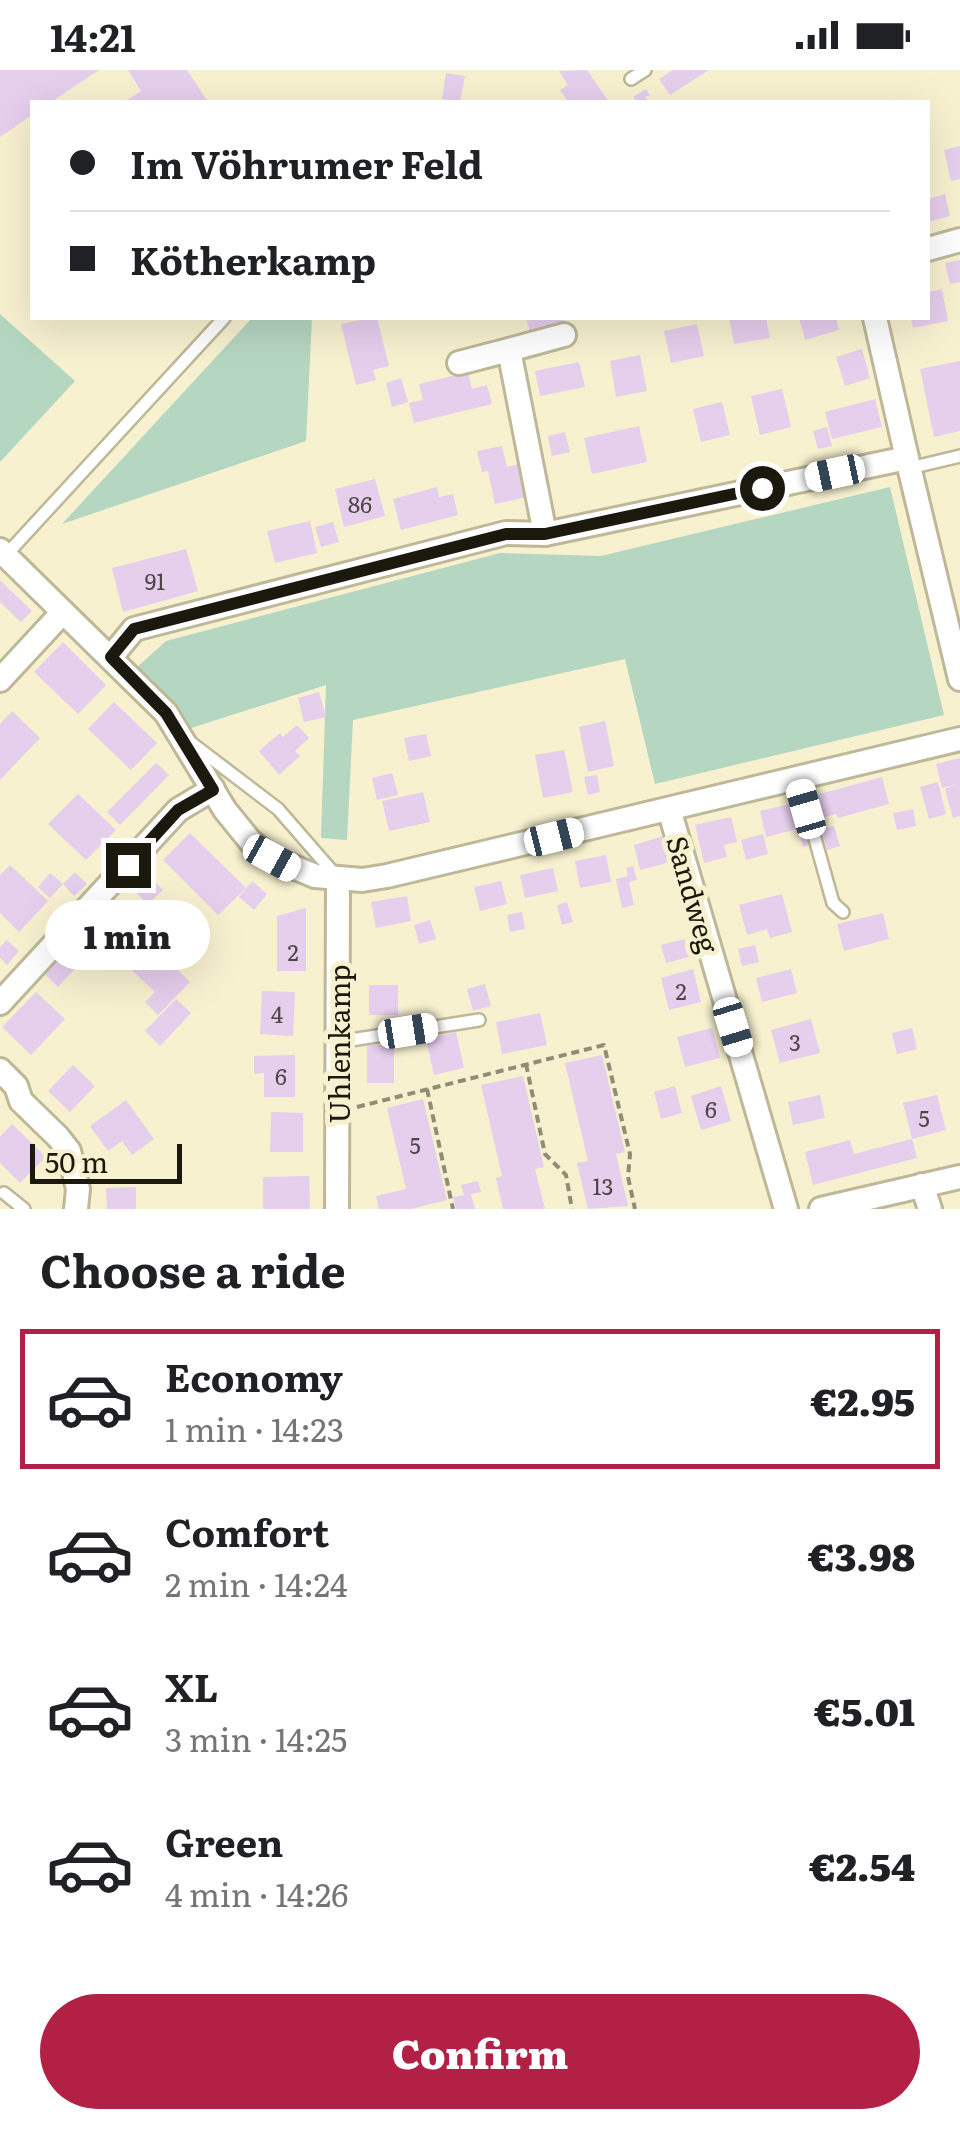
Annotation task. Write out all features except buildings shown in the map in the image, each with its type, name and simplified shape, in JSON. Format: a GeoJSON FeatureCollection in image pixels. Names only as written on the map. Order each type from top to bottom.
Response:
{"type":"FeatureCollection","features":[{"type":"Feature","properties":{"kind":"street"},"geometry":{"type":"LineString","coordinates":[[930,248],[960,240]]}},
{"type":"Feature","properties":{"kind":"street"},"geometry":{"type":"LineString","coordinates":[[876,320],[960,680]]}},
{"type":"Feature","properties":{"kind":"street"},"geometry":{"type":"LineString","coordinates":[[459,362],[564,336]]}},
{"type":"Feature","properties":{"kind":"street"},"geometry":{"type":"LineString","coordinates":[[509,350],[545,534]]}},
{"type":"Feature","properties":{"kind":"street"},"geometry":{"type":"LineString","coordinates":[[111,657],[134,629],[506,534],[545,534],[908,463]]}},
{"type":"Feature","properties":{"kind":"street"},"geometry":{"type":"LineString","coordinates":[[3,553],[166,713],[213,790],[252,842],[292,869],[338,878],[387,876],[960,738]]}},
{"type":"Feature","properties":{"kind":"street"},"geometry":{"type":"LineString","coordinates":[[0,680],[63,612]]}},
{"type":"Feature","properties":{"kind":"street"},"geometry":{"type":"LineString","coordinates":[[0,1003],[178,810],[213,790]]}},
{"type":"Feature","properties":{"kind":"street","name":"Sandweg"},"geometry":{"type":"LineString","coordinates":[[669,809],[786,1209]]}},
{"type":"Feature","properties":{"kind":"street","name":"Uhlenkamp"},"geometry":{"type":"LineString","coordinates":[[337,1209],[338,878]]}},
{"type":"Feature","properties":{"kind":"street"},"geometry":{"type":"LineString","coordinates":[[0,1070],[16,1086],[21,1101],[58,1136],[68,1152],[78,1189],[76,1209]]}},
{"type":"Feature","properties":{"kind":"street"},"geometry":{"type":"LineString","coordinates":[[821,1209],[960,1176]]}},
{"type":"Feature","properties":{"kind":"street"},"geometry":{"type":"LineString","coordinates":[[922,1185],[930,1209]]}},
{"type":"Feature","properties":{"kind":"lane"},"geometry":{"type":"LineString","coordinates":[[631,80],[645,70]]}},
{"type":"Feature","properties":{"kind":"lane"},"geometry":{"type":"LineString","coordinates":[[3,553],[222,320]]}},
{"type":"Feature","properties":{"kind":"lane"},"geometry":{"type":"LineString","coordinates":[[908,463],[960,456]]}},
{"type":"Feature","properties":{"kind":"lane"},"geometry":{"type":"LineString","coordinates":[[183,736],[278,810],[338,878]]}},
{"type":"Feature","properties":{"kind":"lane"},"geometry":{"type":"LineString","coordinates":[[798,778],[833,903],[843,912]]}},
{"type":"Feature","properties":{"kind":"lane"},"geometry":{"type":"LineString","coordinates":[[338,1042],[479,1020]]}},
{"type":"Feature","properties":{"kind":"lane"},"geometry":{"type":"LineString","coordinates":[[4,1193],[24,1209]]}},
{"type":"Feature","properties":{"kind":"path"},"geometry":{"type":"LineString","coordinates":[[338,1112],[604,1044],[630,1154],[628,1177],[636,1209]]}},
{"type":"Feature","properties":{"kind":"path"},"geometry":{"type":"LineString","coordinates":[[526,1064],[545,1154],[566,1175],[572,1209]]}},
{"type":"Feature","properties":{"kind":"path"},"geometry":{"type":"LineString","coordinates":[[427,1089],[453,1209]]}},
{"type":"Feature","properties":{"kind":"green space"},"geometry":{"type":"Polygon","coordinates":[[[0,314],[75,381],[0,462],[0,314]]]}},
{"type":"Feature","properties":{"kind":"green space"},"geometry":{"type":"Polygon","coordinates":[[[250,320],[312,320],[306,441],[62,524],[250,320]]]}},
{"type":"Feature","properties":{"kind":"green space"},"geometry":{"type":"Polygon","coordinates":[[[890,487],[944,715],[655,784],[625,659],[353,720],[347,840],[321,838],[326,685],[188,729],[134,670],[166,641],[500,553],[601,556],[890,487]]]}},
{"type":"Feature","properties":{"kind":"route"},"geometry":{"type":"LineString","coordinates":[[128,865],[178,810],[213,790],[166,713],[111,657],[134,629],[506,534],[545,534],[762,488]]}}]}
